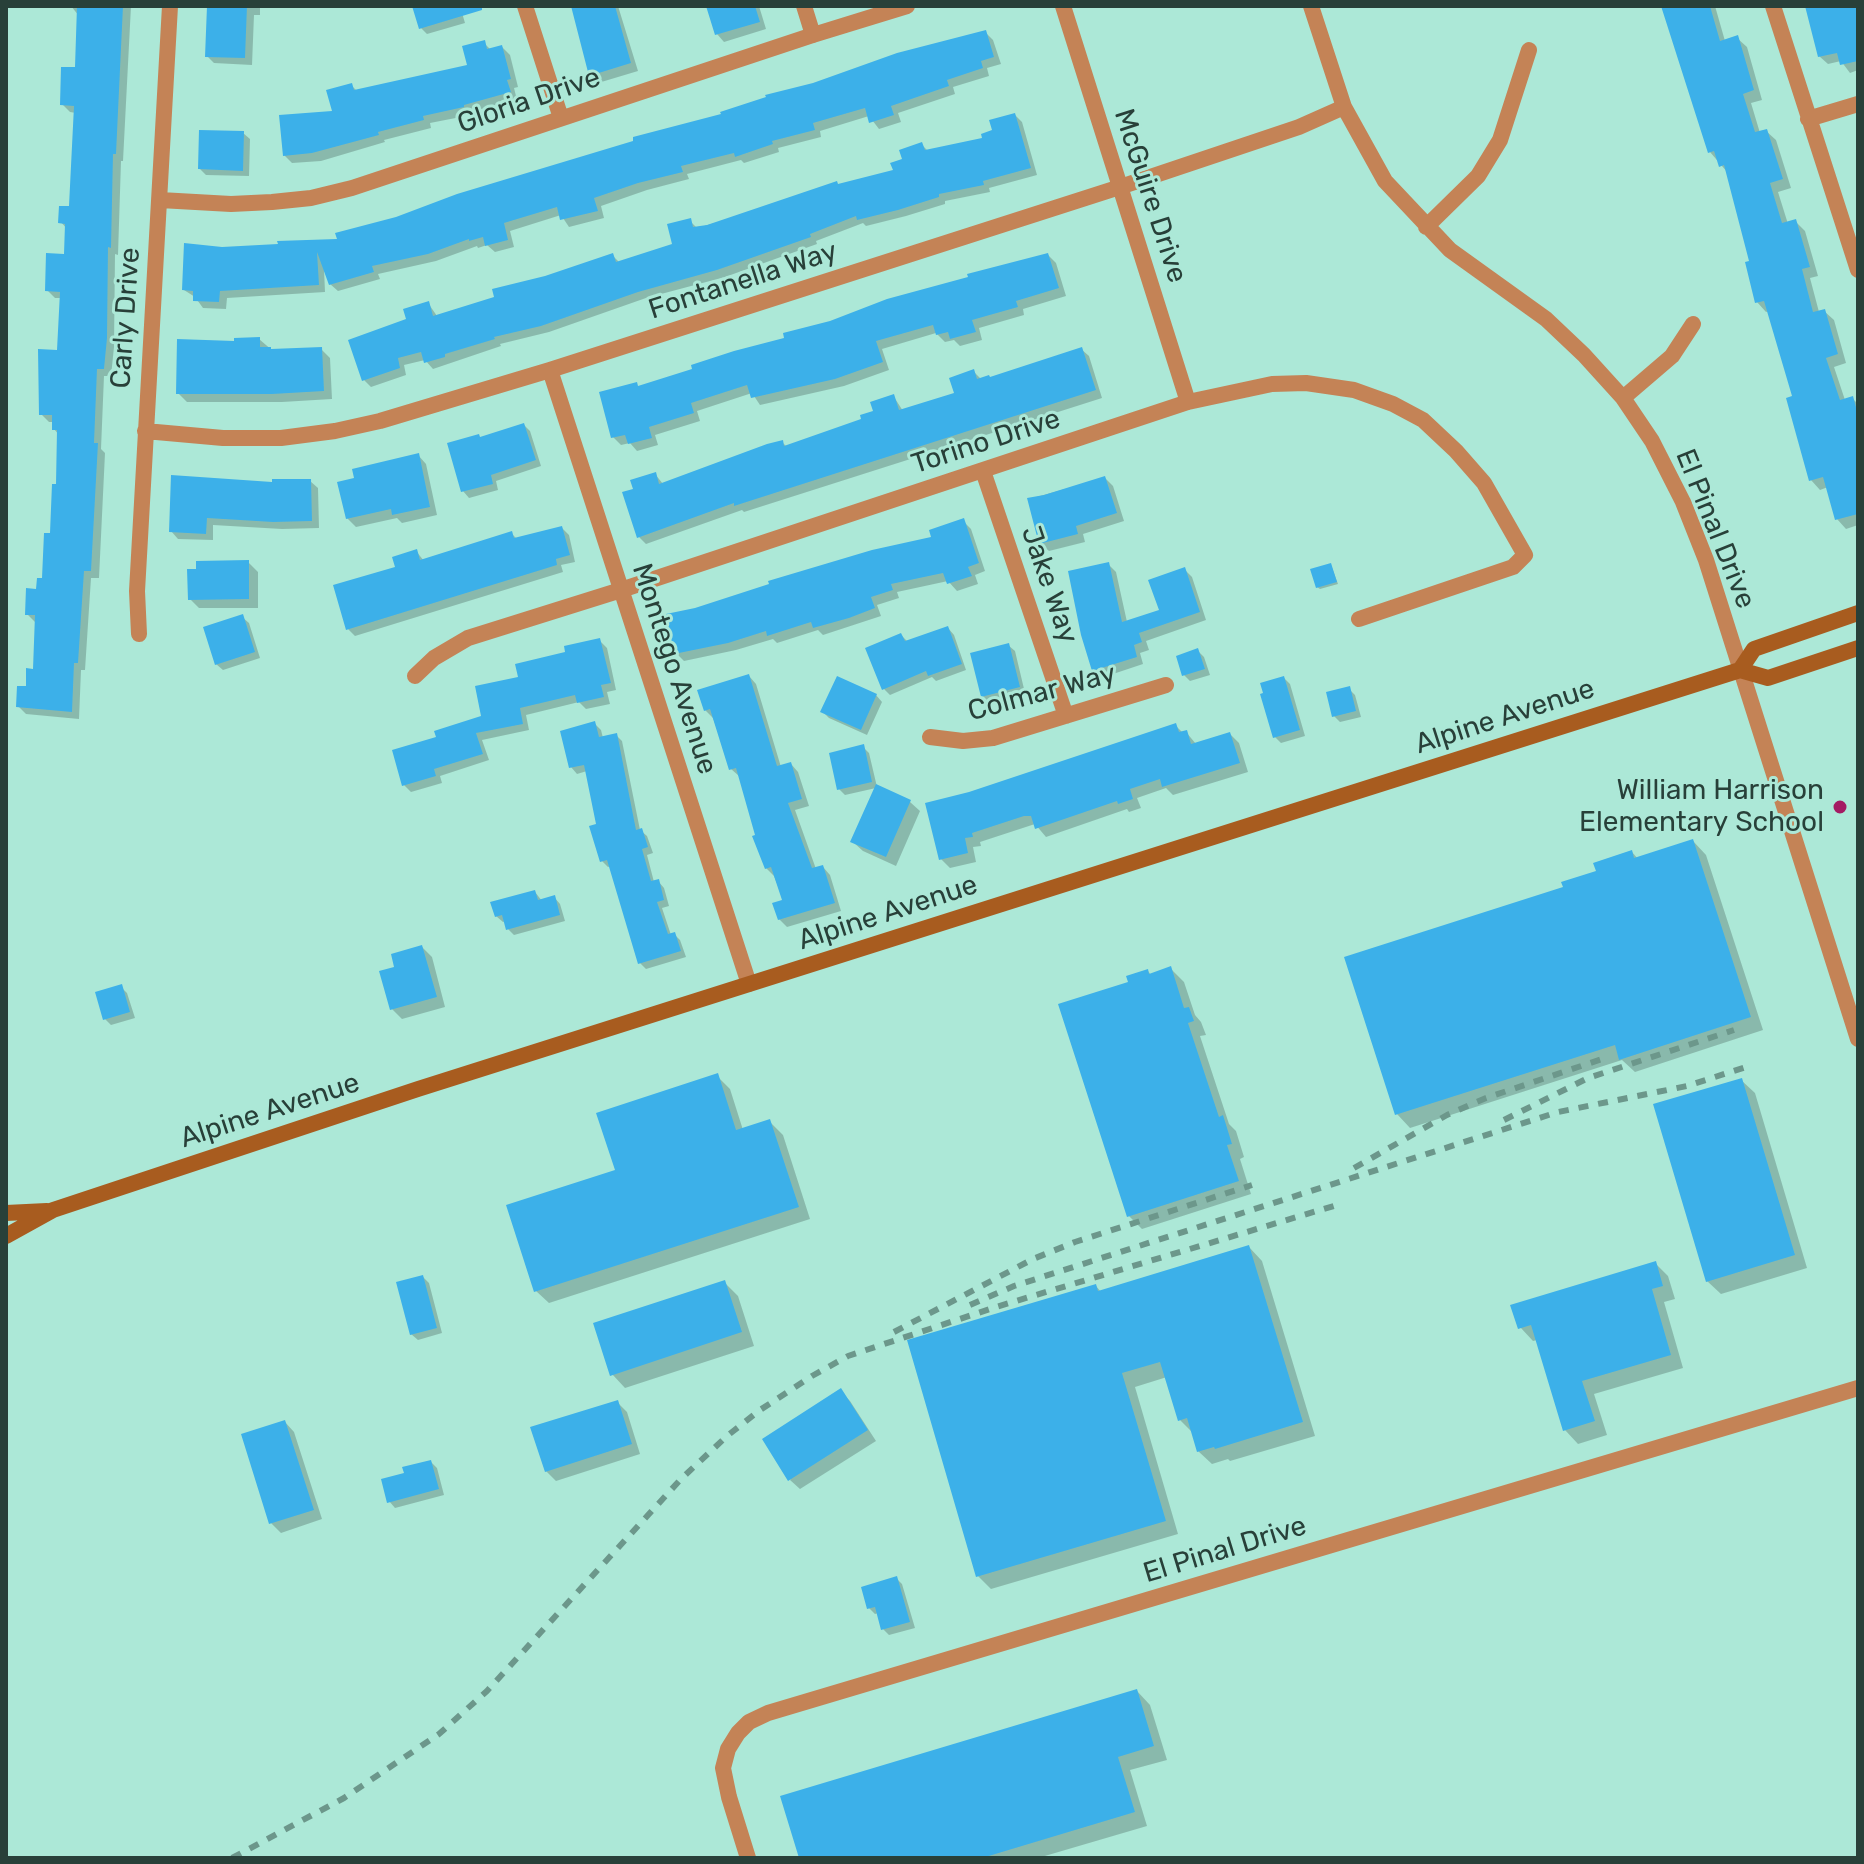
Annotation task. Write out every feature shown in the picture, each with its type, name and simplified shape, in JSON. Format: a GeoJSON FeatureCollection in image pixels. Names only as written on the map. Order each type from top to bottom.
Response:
{"type":"FeatureCollection","features":[{"type":"Feature","properties":{"kind":"street","name":"Carly Drive"},"geometry":{"type":"LineString","coordinates":[[139,634],[137,591],[170,6]]}},
{"type":"Feature","properties":{"kind":"street"},"geometry":{"type":"LineString","coordinates":[[525,6],[561,118]]}},
{"type":"Feature","properties":{"kind":"street"},"geometry":{"type":"LineString","coordinates":[[804,6],[813,35]]}},
{"type":"Feature","properties":{"kind":"street","name":"Gloria Drive"},"geometry":{"type":"LineString","coordinates":[[160,200],[231,204],[311,198],[352,188],[907,6]]}},
{"type":"Feature","properties":{"kind":"street","name":"McGuire Drive"},"geometry":{"type":"LineString","coordinates":[[1063,6],[1188,402]]}},
{"type":"Feature","properties":{"kind":"street","name":"El Pinal Drive"},"geometry":{"type":"LineString","coordinates":[[1311,6],[1344,107],[1385,181],[1450,250],[1546,319],[1584,355],[1623,398],[1652,441],[1683,502],[1706,560],[1858,1039]]}},
{"type":"Feature","properties":{"kind":"street"},"geometry":{"type":"LineString","coordinates":[[1773,6],[1858,270]]}},
{"type":"Feature","properties":{"kind":"street"},"geometry":{"type":"LineString","coordinates":[[1426,227],[1478,176],[1500,140],[1529,50]]}},
{"type":"Feature","properties":{"kind":"street"},"geometry":{"type":"LineString","coordinates":[[1808,119],[1858,104]]}},
{"type":"Feature","properties":{"kind":"street","name":"Fontanella Way"},"geometry":{"type":"LineString","coordinates":[[145,431],[281,438],[380,421],[550,370],[1120,187],[1299,127],[1344,107]]}},
{"type":"Feature","properties":{"kind":"street"},"geometry":{"type":"LineString","coordinates":[[1623,398],[1672,356],[1693,324]]}},
{"type":"Feature","properties":{"kind":"street","name":"Montego Avenue"},"geometry":{"type":"LineString","coordinates":[[550,370],[749,984]]}},
{"type":"Feature","properties":{"kind":"street","name":"Torino Drive"},"geometry":{"type":"LineString","coordinates":[[415,676],[434,658],[468,638],[1188,402],[1272,384],[1306,383],[1354,390],[1393,404],[1423,420],[1484,483],[1525,555],[1513,567],[1359,619]]}},
{"type":"Feature","properties":{"kind":"street","name":"Jake Way"},"geometry":{"type":"LineString","coordinates":[[983,471],[1066,716]]}},
{"type":"Feature","properties":{"kind":"street","name":"Alpine Avenue"},"geometry":{"type":"LineString","coordinates":[[1740,670],[1754,649],[1858,613]]}},
{"type":"Feature","properties":{"kind":"street","name":"Alpine Avenue"},"geometry":{"type":"LineString","coordinates":[[6,1236],[53,1210],[418,1089],[1740,670],[1768,678],[1858,648]]}},
{"type":"Feature","properties":{"kind":"street","name":"Colmar Way"},"geometry":{"type":"LineString","coordinates":[[930,737],[963,741],[993,738],[1166,685]]}},
{"type":"Feature","properties":{"kind":"street","name":"Alpine Avenue"},"geometry":{"type":"LineString","coordinates":[[6,1213],[53,1210]]}},
{"type":"Feature","properties":{"kind":"street","name":"El Pinal Drive"},"geometry":{"type":"LineString","coordinates":[[748,1858],[723,1768],[728,1749],[738,1733],[749,1722],[768,1713],[1858,1388]]}},
{"type":"Feature","properties":{"kind":"building"},"geometry":{"type":"Polygon","coordinates":[[[77,6],[123,6],[116,154],[113,154],[111,248],[108,247],[107,338],[104,369],[97,369],[94,443],[98,443],[91,571],[84,571],[72,712],[16,707],[17,686],[26,686],[26,668],[33,669],[35,615],[25,615],[26,588],[36,589],[37,578],[42,578],[44,533],[50,533],[52,484],[56,484],[57,430],[52,430],[52,415],[39,415],[38,349],[57,350],[60,292],[45,291],[46,253],[64,254],[65,224],[58,223],[59,206],[69,206],[74,106],[60,105],[61,67],[75,67],[77,6]]]}},
{"type":"Feature","properties":{"kind":"building"},"geometry":{"type":"Polygon","coordinates":[[[207,6],[247,6],[245,58],[205,57],[207,6]]]}},
{"type":"Feature","properties":{"kind":"building"},"geometry":{"type":"Polygon","coordinates":[[[412,6],[482,6],[482,10],[419,29],[412,6]]]}},
{"type":"Feature","properties":{"kind":"building"},"geometry":{"type":"Polygon","coordinates":[[[571,6],[615,6],[631,63],[589,76],[571,6]]]}},
{"type":"Feature","properties":{"kind":"building"},"geometry":{"type":"Polygon","coordinates":[[[706,6],[755,6],[760,22],[715,35],[706,6]]]}},
{"type":"Feature","properties":{"kind":"building"},"geometry":{"type":"Polygon","coordinates":[[[1661,6],[1710,6],[1720,41],[1738,35],[1754,90],[1743,94],[1755,132],[1767,129],[1783,179],[1770,183],[1782,223],[1796,219],[1810,267],[1802,269],[1813,312],[1825,309],[1838,354],[1826,358],[1840,400],[1853,396],[1858,415],[1858,514],[1835,520],[1823,477],[1809,481],[1786,398],[1792,396],[1764,301],[1755,303],[1745,262],[1749,261],[1724,165],[1719,167],[1714,151],[1708,153],[1661,6]]]}},
{"type":"Feature","properties":{"kind":"building"},"geometry":{"type":"Polygon","coordinates":[[[1805,6],[1858,6],[1858,61],[1840,65],[1837,53],[1818,57],[1805,6]]]}},
{"type":"Feature","properties":{"kind":"building"},"geometry":{"type":"Polygon","coordinates":[[[986,30],[994,57],[981,61],[983,68],[947,80],[949,86],[891,106],[894,115],[869,123],[865,108],[813,123],[815,130],[772,141],[773,144],[735,157],[734,153],[681,166],[683,172],[594,198],[598,211],[560,220],[557,207],[504,223],[508,240],[485,246],[483,237],[469,239],[428,254],[372,266],[374,272],[329,285],[317,252],[319,285],[220,291],[219,302],[193,301],[193,291],[182,290],[184,243],[222,247],[337,239],[335,233],[396,217],[457,194],[633,141],[633,137],[721,114],[765,95],[813,83],[897,53],[986,30]]]}},
{"type":"Feature","properties":{"kind":"building"},"geometry":{"type":"Polygon","coordinates":[[[485,40],[487,49],[502,45],[511,79],[507,80],[511,92],[423,116],[424,120],[378,132],[379,135],[312,153],[283,156],[279,115],[332,111],[326,90],[352,83],[354,90],[467,65],[462,46],[485,40]]]}},
{"type":"Feature","properties":{"kind":"building"},"geometry":{"type":"Polygon","coordinates":[[[1015,113],[1031,168],[983,181],[984,185],[939,194],[939,197],[898,210],[857,220],[856,216],[810,234],[811,237],[717,270],[638,292],[541,326],[494,337],[445,354],[445,357],[424,363],[421,352],[398,358],[400,368],[362,381],[348,340],[406,319],[403,309],[429,301],[433,316],[494,297],[492,289],[545,276],[613,253],[616,262],[672,244],[667,224],[691,218],[693,227],[707,225],[837,181],[838,184],[893,170],[890,163],[902,159],[899,150],[922,142],[925,150],[982,138],[981,134],[992,130],[989,120],[1015,113]]]}},
{"type":"Feature","properties":{"kind":"building"},"geometry":{"type":"Polygon","coordinates":[[[199,130],[244,131],[243,171],[198,169],[199,130]]]}},
{"type":"Feature","properties":{"kind":"building"},"geometry":{"type":"Polygon","coordinates":[[[1048,253],[1059,288],[1016,301],[1018,307],[972,320],[976,332],[950,339],[948,332],[936,335],[933,325],[876,341],[883,362],[835,379],[751,398],[747,385],[691,403],[694,413],[649,427],[652,438],[628,444],[625,435],[611,438],[599,392],[637,382],[638,386],[692,369],[691,365],[784,338],[783,333],[830,321],[887,299],[1048,253]]]}},
{"type":"Feature","properties":{"kind":"building"},"geometry":{"type":"Polygon","coordinates":[[[260,337],[260,347],[271,349],[322,347],[324,391],[176,394],[177,339],[234,341],[234,338],[260,337]]]}},
{"type":"Feature","properties":{"kind":"building"},"geometry":{"type":"Polygon","coordinates":[[[1082,347],[1096,390],[734,506],[734,503],[637,538],[622,492],[633,489],[630,480],[656,472],[659,484],[767,444],[783,440],[784,446],[861,419],[860,415],[873,411],[870,402],[894,394],[899,410],[954,393],[949,378],[974,369],[977,379],[990,377],[1082,347]]]}},
{"type":"Feature","properties":{"kind":"building"},"geometry":{"type":"Polygon","coordinates":[[[524,423],[536,460],[491,475],[493,484],[461,492],[447,443],[479,434],[480,437],[524,423]]]}},
{"type":"Feature","properties":{"kind":"building"},"geometry":{"type":"Polygon","coordinates":[[[419,453],[430,507],[392,515],[391,509],[346,519],[337,482],[354,478],[352,469],[419,453]]]}},
{"type":"Feature","properties":{"kind":"building"},"geometry":{"type":"Polygon","coordinates":[[[171,475],[272,482],[272,479],[311,479],[312,521],[207,518],[206,534],[169,532],[171,475]]]}},
{"type":"Feature","properties":{"kind":"building"},"geometry":{"type":"Polygon","coordinates":[[[1105,476],[1117,513],[1076,526],[1078,534],[1039,544],[1027,498],[1105,476]]]}},
{"type":"Feature","properties":{"kind":"building"},"geometry":{"type":"Polygon","coordinates":[[[964,518],[979,563],[968,567],[972,576],[947,584],[943,573],[891,584],[893,590],[871,597],[875,608],[849,618],[813,628],[811,622],[767,636],[766,631],[728,643],[674,654],[666,614],[695,608],[769,584],[768,581],[872,550],[931,537],[929,530],[964,518]]]}},
{"type":"Feature","properties":{"kind":"building"},"geometry":{"type":"Polygon","coordinates":[[[562,526],[570,555],[556,559],[557,565],[346,630],[333,585],[395,567],[392,557],[417,549],[420,560],[512,531],[514,538],[562,526]]]}},
{"type":"Feature","properties":{"kind":"building"},"geometry":{"type":"Polygon","coordinates":[[[249,560],[249,599],[188,600],[187,569],[196,569],[196,561],[249,560]]]}},
{"type":"Feature","properties":{"kind":"building"},"geometry":{"type":"Polygon","coordinates":[[[1109,562],[1122,622],[1159,610],[1148,580],[1185,567],[1200,612],[1139,633],[1142,642],[1134,645],[1137,657],[1092,671],[1068,571],[1109,562]]]}},
{"type":"Feature","properties":{"kind":"building"},"geometry":{"type":"Polygon","coordinates":[[[1331,563],[1337,582],[1316,588],[1310,569],[1331,563]]]}},
{"type":"Feature","properties":{"kind":"building"},"geometry":{"type":"Polygon","coordinates":[[[243,614],[255,652],[215,665],[203,627],[243,614]]]}},
{"type":"Feature","properties":{"kind":"building"},"geometry":{"type":"Polygon","coordinates":[[[948,626],[962,664],[928,676],[926,671],[882,690],[865,648],[901,633],[905,641],[948,626]]]}},
{"type":"Feature","properties":{"kind":"building"},"geometry":{"type":"Polygon","coordinates":[[[600,638],[611,683],[601,685],[604,697],[577,703],[575,695],[520,708],[523,724],[476,733],[483,754],[434,769],[436,776],[402,786],[392,750],[436,737],[434,731],[481,716],[475,686],[518,677],[515,664],[565,652],[564,646],[600,638]]]}},
{"type":"Feature","properties":{"kind":"building"},"geometry":{"type":"Polygon","coordinates":[[[1009,643],[1020,687],[981,697],[970,653],[1009,643]]]}},
{"type":"Feature","properties":{"kind":"building"},"geometry":{"type":"Polygon","coordinates":[[[1198,648],[1205,669],[1182,676],[1176,656],[1198,648]]]}},
{"type":"Feature","properties":{"kind":"building"},"geometry":{"type":"Polygon","coordinates":[[[749,674],[777,766],[791,762],[802,799],[788,803],[812,868],[823,865],[835,903],[778,920],[772,903],[782,900],[771,867],[765,869],[752,836],[755,835],[736,768],[729,770],[710,709],[704,711],[697,690],[749,674]]]}},
{"type":"Feature","properties":{"kind":"building"},"geometry":{"type":"Polygon","coordinates":[[[837,676],[877,694],[861,730],[820,712],[837,676]]]}},
{"type":"Feature","properties":{"kind":"building"},"geometry":{"type":"Polygon","coordinates":[[[1284,676],[1300,730],[1273,738],[1260,694],[1263,693],[1260,683],[1284,676]]]}},
{"type":"Feature","properties":{"kind":"building"},"geometry":{"type":"Polygon","coordinates":[[[1350,686],[1356,711],[1332,717],[1326,692],[1350,686]]]}},
{"type":"Feature","properties":{"kind":"building"},"geometry":{"type":"Polygon","coordinates":[[[595,721],[599,737],[617,733],[636,830],[642,828],[648,847],[642,849],[651,881],[659,879],[664,900],[657,902],[668,934],[675,932],[681,951],[638,964],[607,860],[600,862],[589,826],[596,824],[584,765],[569,768],[560,731],[595,721]]]}},
{"type":"Feature","properties":{"kind":"building"},"geometry":{"type":"Polygon","coordinates":[[[1176,723],[1179,732],[1187,730],[1191,744],[1230,732],[1240,763],[1162,787],[1160,779],[1130,789],[1133,799],[1118,804],[1117,801],[1035,829],[1031,816],[1024,816],[972,833],[973,837],[965,838],[968,853],[939,860],[925,803],[969,792],[1176,723]]]}},
{"type":"Feature","properties":{"kind":"building"},"geometry":{"type":"Polygon","coordinates":[[[864,744],[872,782],[837,790],[829,753],[864,744]]]}},
{"type":"Feature","properties":{"kind":"building"},"geometry":{"type":"Polygon","coordinates":[[[876,784],[911,800],[886,857],[850,842],[876,784]]]}},
{"type":"Feature","properties":{"kind":"building"},"geometry":{"type":"Polygon","coordinates":[[[1693,839],[1751,1017],[1619,1060],[1615,1045],[1395,1115],[1344,957],[1563,887],[1561,882],[1596,871],[1593,863],[1632,850],[1634,858],[1693,839]]]}},
{"type":"Feature","properties":{"kind":"building"},"geometry":{"type":"Polygon","coordinates":[[[535,890],[538,900],[555,895],[560,915],[506,930],[502,915],[495,917],[490,902],[535,890]]]}},
{"type":"Feature","properties":{"kind":"building"},"geometry":{"type":"Polygon","coordinates":[[[422,945],[437,997],[390,1010],[379,971],[394,967],[391,954],[422,945]]]}},
{"type":"Feature","properties":{"kind":"building"},"geometry":{"type":"Polygon","coordinates":[[[1171,966],[1184,1008],[1189,1007],[1194,1021],[1188,1023],[1219,1117],[1223,1115],[1232,1144],[1227,1145],[1239,1181],[1127,1217],[1058,1004],[1128,982],[1126,976],[1148,969],[1149,974],[1171,966]]]}},
{"type":"Feature","properties":{"kind":"building"},"geometry":{"type":"Polygon","coordinates":[[[122,984],[130,1012],[103,1020],[95,992],[122,984]]]}},
{"type":"Feature","properties":{"kind":"building"},"geometry":{"type":"Polygon","coordinates":[[[718,1073],[736,1130],[770,1119],[799,1207],[534,1292],[506,1205],[615,1170],[596,1113],[718,1073]]]}},
{"type":"Feature","properties":{"kind":"building"},"geometry":{"type":"Polygon","coordinates":[[[1742,1078],[1795,1255],[1706,1282],[1653,1104],[1742,1078]]]}},
{"type":"Feature","properties":{"kind":"building"},"geometry":{"type":"Polygon","coordinates":[[[1249,1245],[1303,1422],[1197,1452],[1187,1418],[1178,1421],[1160,1362],[1122,1373],[1166,1521],[976,1577],[907,1340],[1096,1284],[1098,1291],[1249,1245]]]}},
{"type":"Feature","properties":{"kind":"building"},"geometry":{"type":"Polygon","coordinates":[[[1656,1261],[1663,1286],[1652,1289],[1671,1355],[1582,1381],[1595,1421],[1563,1431],[1531,1325],[1518,1329],[1510,1305],[1656,1261]]]}},
{"type":"Feature","properties":{"kind":"building"},"geometry":{"type":"Polygon","coordinates":[[[423,1275],[437,1328],[410,1335],[396,1282],[423,1275]]]}},
{"type":"Feature","properties":{"kind":"building"},"geometry":{"type":"Polygon","coordinates":[[[725,1280],[742,1332],[610,1376],[593,1323],[725,1280]]]}},
{"type":"Feature","properties":{"kind":"building"},"geometry":{"type":"Polygon","coordinates":[[[841,1388],[868,1430],[788,1481],[762,1439],[841,1388]]]}},
{"type":"Feature","properties":{"kind":"building"},"geometry":{"type":"Polygon","coordinates":[[[618,1400],[632,1444],[545,1472],[530,1427],[618,1400]]]}},
{"type":"Feature","properties":{"kind":"building"},"geometry":{"type":"Polygon","coordinates":[[[285,1420],[314,1510],[269,1524],[241,1434],[285,1420]]]}},
{"type":"Feature","properties":{"kind":"building"},"geometry":{"type":"Polygon","coordinates":[[[431,1460],[439,1489],[387,1503],[381,1479],[404,1473],[402,1467],[431,1460]]]}},
{"type":"Feature","properties":{"kind":"building"},"geometry":{"type":"Polygon","coordinates":[[[897,1576],[910,1622],[881,1630],[875,1607],[867,1609],[861,1587],[897,1576]]]}},
{"type":"Feature","properties":{"kind":"building"},"geometry":{"type":"Polygon","coordinates":[[[1137,1689],[1154,1746],[1118,1757],[1135,1812],[982,1858],[799,1858],[780,1796],[1137,1689]]]}},
{"type":"Feature","properties":{"kind":"railway"},"geometry":{"type":"LineString","coordinates":[[1504,1120],[1588,1078],[1734,1030]]}},
{"type":"Feature","properties":{"kind":"railway"},"geometry":{"type":"LineString","coordinates":[[1354,1168],[1447,1115],[1486,1098],[1602,1059]]}},
{"type":"Feature","properties":{"kind":"railway"},"geometry":{"type":"LineString","coordinates":[[970,1305],[1014,1286],[1558,1112],[1687,1086],[1746,1067]]}},
{"type":"Feature","properties":{"kind":"railway"},"geometry":{"type":"LineString","coordinates":[[894,1332],[1033,1259],[1075,1242],[1252,1185]]}},
{"type":"Feature","properties":{"kind":"railway"},"geometry":{"type":"LineString","coordinates":[[232,1858],[344,1798],[439,1734],[487,1691],[681,1479],[760,1410],[812,1376],[848,1356],[996,1307],[1337,1205]]}},
{"type":"Feature","properties":{"kind":"place","name":"William Harrison Elementary School"},"geometry":{"type":"Point","coordinates":[1840,807]}}]}
